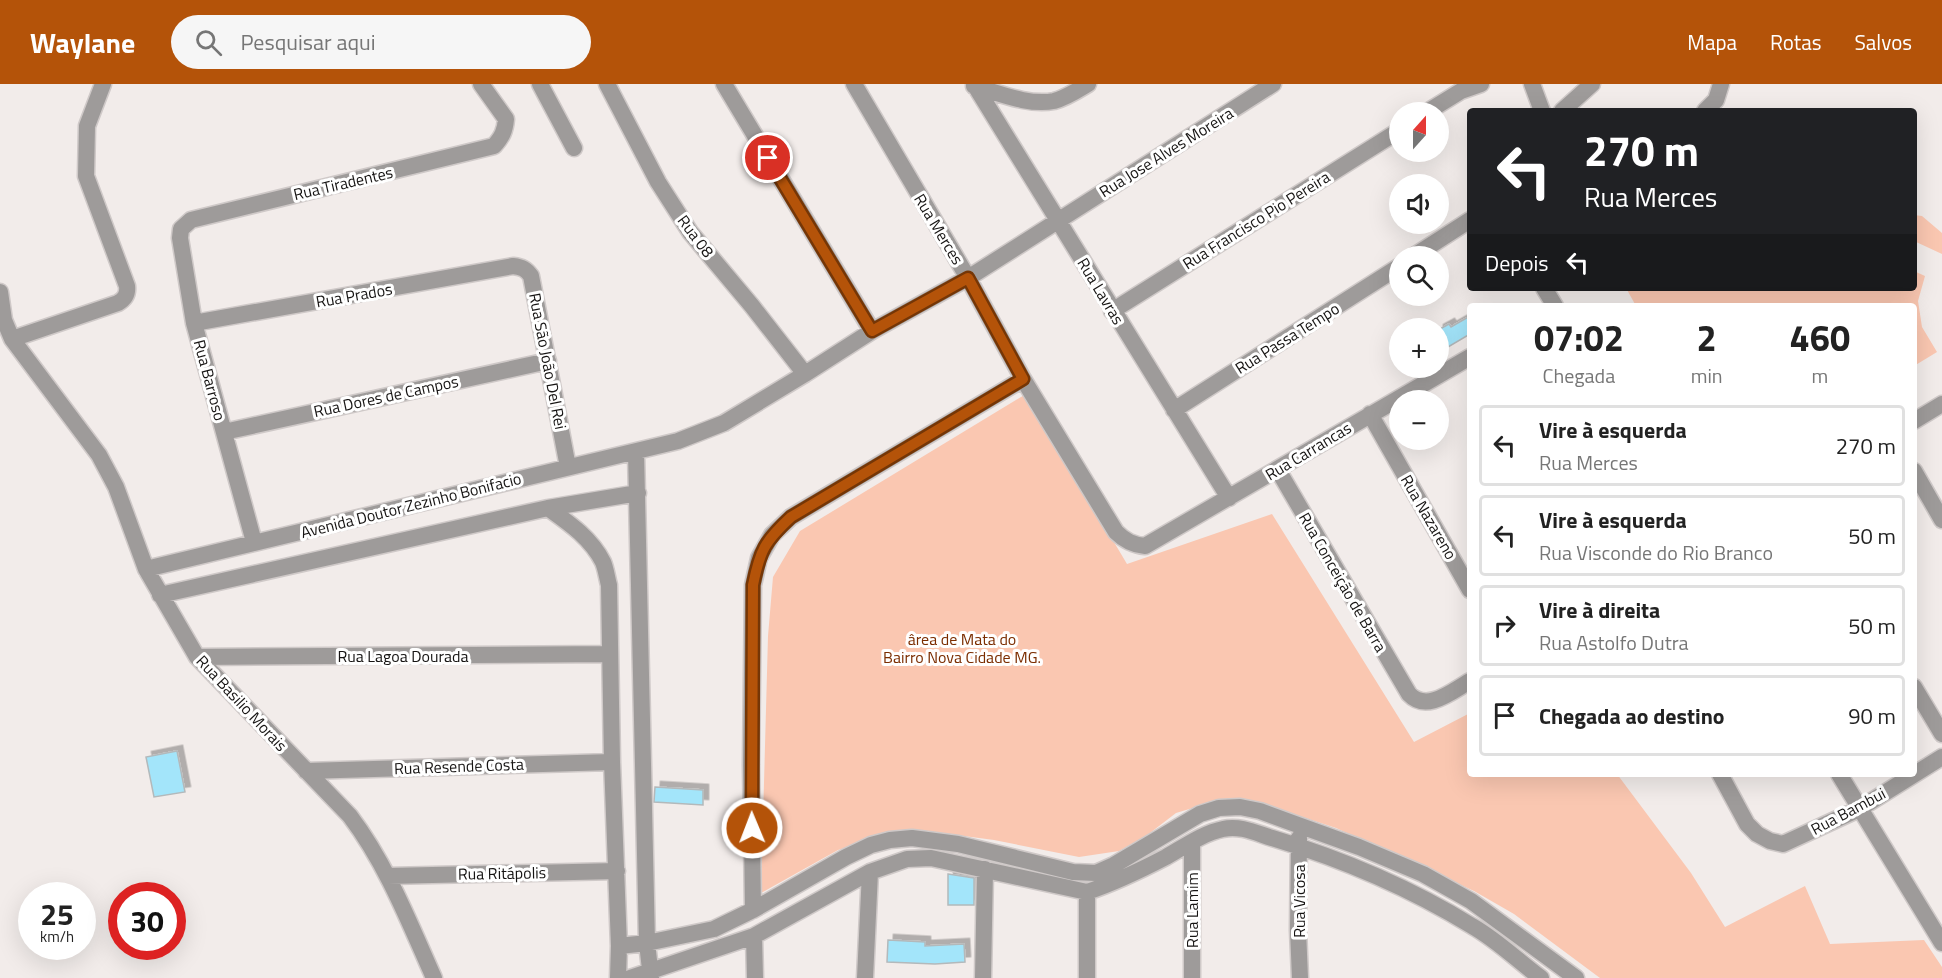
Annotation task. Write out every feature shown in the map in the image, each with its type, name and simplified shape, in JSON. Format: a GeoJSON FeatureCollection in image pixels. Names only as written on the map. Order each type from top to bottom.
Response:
{"type":"FeatureCollection","features":[{"type":"Feature","properties":{"kind":"street"},"geometry":{"type":"LineString","coordinates":[[12,339],[118,303],[128,292],[86,176],[87,126],[103,84]]}},
{"type":"Feature","properties":{"kind":"street","name":"Rua Tiradentes"},"geometry":{"type":"LineString","coordinates":[[191,219],[494,146],[506,129],[506,119],[481,84]]}},
{"type":"Feature","properties":{"kind":"street"},"geometry":{"type":"LineString","coordinates":[[540,84],[574,148]]}},
{"type":"Feature","properties":{"kind":"street","name":"Rua 08"},"geometry":{"type":"LineString","coordinates":[[607,84],[658,182],[690,232],[805,374]]}},
{"type":"Feature","properties":{"kind":"street"},"geometry":{"type":"LineString","coordinates":[[724,84],[872,331]]}},
{"type":"Feature","properties":{"kind":"street","name":"Rua Merces"},"geometry":{"type":"LineString","coordinates":[[854,84],[968,278],[1023,379],[1116,532],[1134,545],[1145,546]]}},
{"type":"Feature","properties":{"kind":"street"},"geometry":{"type":"LineString","coordinates":[[974,85],[1035,102],[1054,101],[1088,84]]}},
{"type":"Feature","properties":{"kind":"street","name":"Rua Jose Alves Moreira"},"geometry":{"type":"LineString","coordinates":[[872,331],[968,278],[1273,84]]}},
{"type":"Feature","properties":{"kind":"street"},"geometry":{"type":"LineString","coordinates":[[1438,102],[1454,88],[1481,84]]}},
{"type":"Feature","properties":{"kind":"street"},"geometry":{"type":"LineString","coordinates":[[1532,84],[1541,108]]}},
{"type":"Feature","properties":{"kind":"street"},"geometry":{"type":"LineString","coordinates":[[1565,108],[1592,84]]}},
{"type":"Feature","properties":{"kind":"street"},"geometry":{"type":"LineString","coordinates":[[1708,108],[1716,100],[1721,84]]}},
{"type":"Feature","properties":{"kind":"street","name":"Rua Lavras"},"geometry":{"type":"LineString","coordinates":[[974,85],[1229,498]]}},
{"type":"Feature","properties":{"kind":"street","name":"Rua Francisco Pio Pereira"},"geometry":{"type":"LineString","coordinates":[[1112,311],[1389,137]]}},
{"type":"Feature","properties":{"kind":"street","name":"Rua Barroso"},"geometry":{"type":"LineString","coordinates":[[191,219],[181,229],[180,238],[194,323],[254,542]]}},
{"type":"Feature","properties":{"kind":"street"},"geometry":{"type":"LineString","coordinates":[[1430,246],[1467,222]]}},
{"type":"Feature","properties":{"kind":"street","name":"Rua Prados"},"geometry":{"type":"LineString","coordinates":[[194,323],[513,266]]}},
{"type":"Feature","properties":{"kind":"street","name":"Rua São João Del Rei"},"geometry":{"type":"LineString","coordinates":[[513,266],[527,270],[531,276],[568,467]]}},
{"type":"Feature","properties":{"kind":"street","name":"Rua Passa Tempo"},"geometry":{"type":"LineString","coordinates":[[1174,410],[1389,273]]}},
{"type":"Feature","properties":{"kind":"street","name":"Rua Basilio Morais"},"geometry":{"type":"LineString","coordinates":[[0,292],[4,320],[12,339],[99,455],[116,487],[146,569],[196,657],[350,816],[363,833],[388,876],[434,978]]}},
{"type":"Feature","properties":{"kind":"street","name":"Avenida Doutor Zezinho Bonifacio"},"geometry":{"type":"LineString","coordinates":[[146,569],[678,441],[724,423],[872,331]]}},
{"type":"Feature","properties":{"kind":"street","name":"Rua Carrancas"},"geometry":{"type":"LineString","coordinates":[[1145,546],[1467,359]]}},
{"type":"Feature","properties":{"kind":"street","name":"Rua Dores de Campos"},"geometry":{"type":"LineString","coordinates":[[224,432],[548,361]]}},
{"type":"Feature","properties":{"kind":"street"},"geometry":{"type":"LineString","coordinates":[[753,910],[752,638],[753,585],[759,558],[772,535],[791,517],[1023,379]]}},
{"type":"Feature","properties":{"kind":"street"},"geometry":{"type":"LineString","coordinates":[[1917,419],[1942,404]]}},
{"type":"Feature","properties":{"kind":"street","name":"Rua Nazareno"},"geometry":{"type":"LineString","coordinates":[[1370,414],[1467,585]]}},
{"type":"Feature","properties":{"kind":"street"},"geometry":{"type":"LineString","coordinates":[[636,452],[647,944],[651,974]]}},
{"type":"Feature","properties":{"kind":"street","name":"Rua Conceição de Barra"},"geometry":{"type":"LineString","coordinates":[[1278,470],[1414,700],[1432,702],[1467,683]]}},
{"type":"Feature","properties":{"kind":"street"},"geometry":{"type":"LineString","coordinates":[[1917,476],[1942,520]]}},
{"type":"Feature","properties":{"kind":"street","name":"Avenida Doutor Zezinho Bonifacio"},"geometry":{"type":"LineString","coordinates":[[160,595],[548,508],[638,493]]}},
{"type":"Feature","properties":{"kind":"street"},"geometry":{"type":"LineString","coordinates":[[548,508],[577,529],[593,547],[603,563],[609,585],[618,978]]}},
{"type":"Feature","properties":{"kind":"street","name":"Rua Lagoa Dourada"},"geometry":{"type":"LineString","coordinates":[[196,657],[609,654]]}},
{"type":"Feature","properties":{"kind":"street"},"geometry":{"type":"LineString","coordinates":[[1917,692],[1942,734]]}},
{"type":"Feature","properties":{"kind":"street","name":"Rua Bambui"},"geometry":{"type":"LineString","coordinates":[[1917,773],[1942,757]]}},
{"type":"Feature","properties":{"kind":"street","name":"Rua Resende Costa"},"geometry":{"type":"LineString","coordinates":[[306,771],[612,762]]}},
{"type":"Feature","properties":{"kind":"street","name":"Rua Bambui"},"geometry":{"type":"LineString","coordinates":[[1722,777],[1747,824],[1757,834],[1770,841],[1783,844],[1859,809],[1910,777]]}},
{"type":"Feature","properties":{"kind":"street"},"geometry":{"type":"LineString","coordinates":[[1841,777],[1942,944]]}},
{"type":"Feature","properties":{"kind":"street"},"geometry":{"type":"LineString","coordinates":[[619,946],[647,944],[714,929],[871,845],[890,840],[912,838],[958,844],[1073,872],[1096,873],[1114,865],[1200,814],[1219,808],[1240,807],[1260,811],[1359,847],[1423,874],[1470,901],[1576,978]]}},
{"type":"Feature","properties":{"kind":"street","name":"Rua Vicosa"},"geometry":{"type":"LineString","coordinates":[[1298,825],[1298,930],[1304,976]]}},
{"type":"Feature","properties":{"kind":"street"},"geometry":{"type":"LineString","coordinates":[[630,978],[651,974],[754,936],[870,872],[907,859],[931,858],[1087,892],[1104,887],[1210,833],[1225,828],[1240,828],[1299,846],[1383,878],[1475,927],[1518,971],[1541,978]]}},
{"type":"Feature","properties":{"kind":"street","name":"Rua Lamim"},"geometry":{"type":"LineString","coordinates":[[1192,843],[1192,978]]}},
{"type":"Feature","properties":{"kind":"street"},"geometry":{"type":"LineString","coordinates":[[983,978],[985,869]]}},
{"type":"Feature","properties":{"kind":"street","name":"Rua Ritápolis"},"geometry":{"type":"LineString","coordinates":[[388,876],[617,871]]}},
{"type":"Feature","properties":{"kind":"street"},"geometry":{"type":"LineString","coordinates":[[865,978],[870,872]]}},
{"type":"Feature","properties":{"kind":"street"},"geometry":{"type":"LineString","coordinates":[[1087,892],[1087,978]]}},
{"type":"Feature","properties":{"kind":"street"},"geometry":{"type":"LineString","coordinates":[[754,936],[755,978]]}},
{"type":"Feature","properties":{"kind":"green space"},"geometry":{"type":"Polygon","coordinates":[[[1917,215],[1922,216],[1942,233],[1942,254],[1917,242],[1917,215]]]}},
{"type":"Feature","properties":{"kind":"green space"},"geometry":{"type":"Polygon","coordinates":[[[1917,272],[1925,276],[1918,301],[1922,327],[1937,352],[1917,364],[1917,303],[1634,303],[1628,291],[1917,291],[1917,272]]]}},
{"type":"Feature","properties":{"kind":"green space","name":"ârea de Mata do Bairro Nova Cidade MG."},"geometry":{"type":"Polygon","coordinates":[[[1026,394],[1127,564],[1272,514],[1414,742],[1467,715],[1467,777],[1619,777],[1691,873],[1725,927],[1805,886],[1830,944],[1924,940],[1942,967],[1942,978],[1600,978],[1514,914],[1474,891],[1336,828],[1260,803],[1206,804],[1176,813],[1146,836],[1119,851],[1079,857],[994,840],[911,829],[838,850],[761,893],[768,636],[773,577],[800,531],[1026,394]]]}},
{"type":"Feature","properties":{"kind":"building"},"geometry":{"type":"Polygon","coordinates":[[[1467,318],[1467,336],[1449,346],[1449,324],[1451,327],[1467,318]]]}},
{"type":"Feature","properties":{"kind":"building"},"geometry":{"type":"Polygon","coordinates":[[[177,751],[185,792],[154,797],[146,757],[177,751]]]}},
{"type":"Feature","properties":{"kind":"building"},"geometry":{"type":"Polygon","coordinates":[[[655,787],[703,790],[703,805],[654,802],[655,787]]]}},
{"type":"Feature","properties":{"kind":"building"},"geometry":{"type":"Polygon","coordinates":[[[948,874],[974,878],[974,905],[948,905],[948,874]]]}},
{"type":"Feature","properties":{"kind":"building"},"geometry":{"type":"Polygon","coordinates":[[[888,940],[925,942],[925,946],[964,944],[965,962],[935,964],[887,962],[888,940]]]}},
{"type":"Feature","properties":{"kind":"route"},"geometry":{"type":"LineString","coordinates":[[752,828],[753,585],[759,558],[772,535],[791,517],[1023,379],[968,278],[872,331],[768,158]]}}]}
